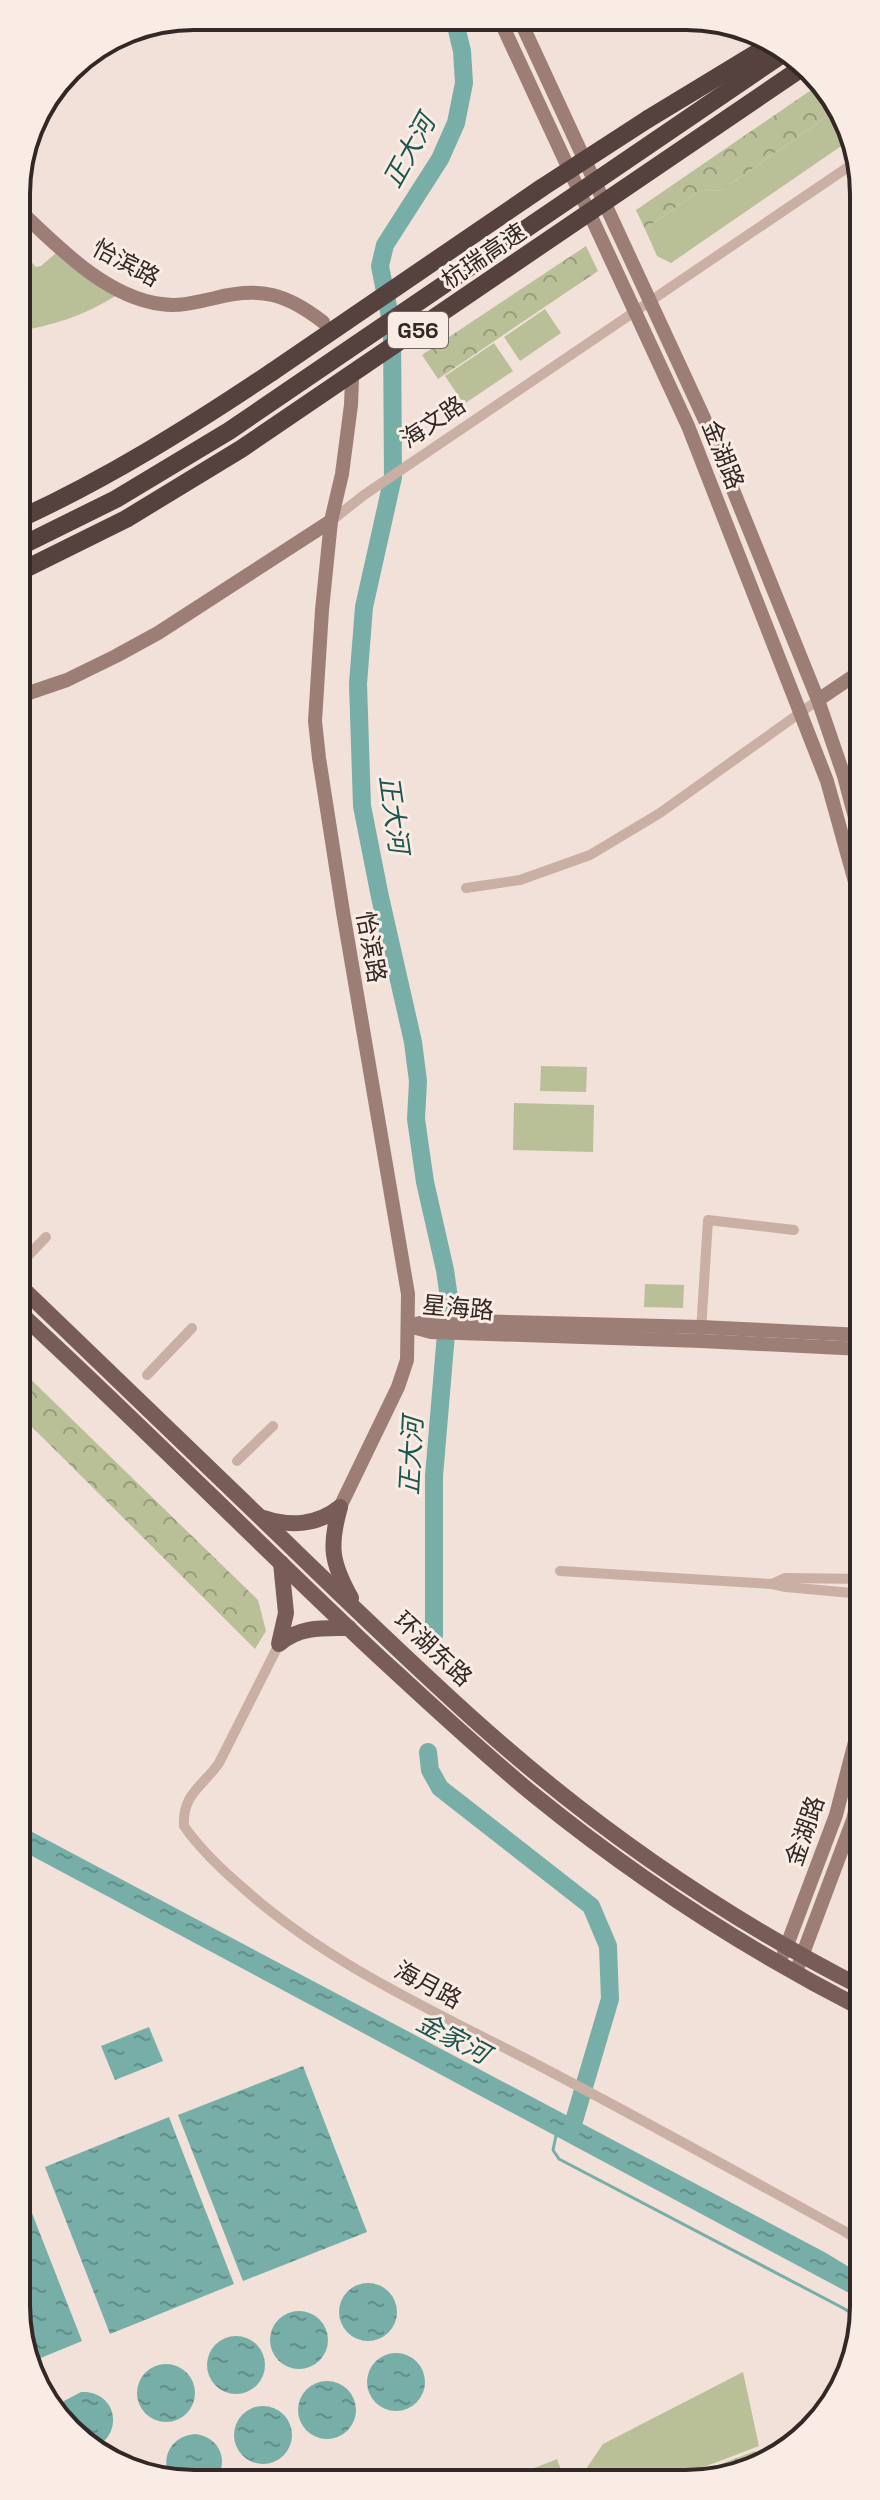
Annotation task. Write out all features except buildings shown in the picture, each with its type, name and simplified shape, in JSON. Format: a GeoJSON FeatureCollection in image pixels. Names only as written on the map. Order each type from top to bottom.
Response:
{"type":"FeatureCollection","features":[{"type":"Feature","properties":{"kind":"highway"},"geometry":{"type":"LineString","coordinates":[[30,514],[148,452],[272,372],[573,167],[763,49]]}},
{"type":"Feature","properties":{"kind":"highway","name":"杭瑞高速"},"geometry":{"type":"LineString","coordinates":[[30,542],[116,499],[229,431],[777,58]]}},
{"type":"Feature","properties":{"kind":"highway","name":"杭瑞高速"},"geometry":{"type":"LineString","coordinates":[[30,567],[126,519],[241,449],[795,72]]}},
{"type":"Feature","properties":{"kind":"main road","name":"环湖东路"},"geometry":{"type":"LineString","coordinates":[[30,1296],[360,1613],[481,1726],[545,1780],[638,1851],[737,1916],[850,1981]]}},
{"type":"Feature","properties":{"kind":"main road","name":"环湖东路"},"geometry":{"type":"LineString","coordinates":[[30,1322],[349,1628],[471,1742],[535,1796],[630,1868],[730,1935],[850,2002]]}},
{"type":"Feature","properties":{"kind":"main road"},"geometry":{"type":"LineString","coordinates":[[260,1517],[277,1522],[314,1521],[340,1507]]}},
{"type":"Feature","properties":{"kind":"main road"},"geometry":{"type":"LineString","coordinates":[[340,1507],[332,1536],[333,1554],[344,1585],[360,1613]]}},
{"type":"Feature","properties":{"kind":"main road"},"geometry":{"type":"LineString","coordinates":[[279,1644],[286,1613],[281,1563]]}},
{"type":"Feature","properties":{"kind":"main road"},"geometry":{"type":"LineString","coordinates":[[279,1644],[290,1634],[315,1628],[349,1628]]}},
{"type":"Feature","properties":{"kind":"street","name":"金湖路"},"geometry":{"type":"LineString","coordinates":[[505,30],[688,426],[827,781],[850,864]]}},
{"type":"Feature","properties":{"kind":"street","name":"金湖路"},"geometry":{"type":"LineString","coordinates":[[525,30],[704,418],[818,700],[850,799]]}},
{"type":"Feature","properties":{"kind":"street","name":"海文路"},"geometry":{"type":"LineString","coordinates":[[30,693],[67,680],[158,633],[331,521],[364,495],[848,167]]}},
{"type":"Feature","properties":{"kind":"street","name":"怡滨路"},"geometry":{"type":"LineString","coordinates":[[30,221],[82,267],[133,297],[173,306],[240,293],[270,293],[305,308],[323,322]]}},
{"type":"Feature","properties":{"kind":"street","name":"怡滨路"},"geometry":{"type":"LineString","coordinates":[[340,1507],[398,1387],[407,1360],[409,1326],[408,1294],[319,758],[316,705],[322,610],[331,521],[342,474],[352,379]]}},
{"type":"Feature","properties":{"kind":"street"},"geometry":{"type":"LineString","coordinates":[[466,888],[520,880],[590,855],[660,813],[850,678]]}},
{"type":"Feature","properties":{"kind":"street"},"geometry":{"type":"LineString","coordinates":[[701,1334],[708,1220],[794,1230]]}},
{"type":"Feature","properties":{"kind":"street"},"geometry":{"type":"LineString","coordinates":[[30,1254],[46,1237]]}},
{"type":"Feature","properties":{"kind":"street","name":"星海路"},"geometry":{"type":"LineString","coordinates":[[409,1326],[850,1335]]}},
{"type":"Feature","properties":{"kind":"street"},"geometry":{"type":"LineString","coordinates":[[147,1375],[192,1328]]}},
{"type":"Feature","properties":{"kind":"street","name":"星海路"},"geometry":{"type":"LineString","coordinates":[[701,1334],[850,1348]]}},
{"type":"Feature","properties":{"kind":"street"},"geometry":{"type":"LineString","coordinates":[[237,1461],[273,1426]]}},
{"type":"Feature","properties":{"kind":"street"},"geometry":{"type":"LineString","coordinates":[[560,1571],[772,1584],[850,1593]]}},
{"type":"Feature","properties":{"kind":"street"},"geometry":{"type":"LineString","coordinates":[[772,1584],[785,1578],[850,1579]]}},
{"type":"Feature","properties":{"kind":"street","name":"海月路"},"geometry":{"type":"LineString","coordinates":[[279,1644],[219,1763],[185,1804],[184,1826],[221,1868],[260,1904],[363,1974],[850,2235]]}},
{"type":"Feature","properties":{"kind":"street","name":"金湖路"},"geometry":{"type":"LineString","coordinates":[[781,1963],[836,1815],[850,1761]]}},
{"type":"Feature","properties":{"kind":"street","name":"金湖路"},"geometry":{"type":"LineString","coordinates":[[796,1972],[850,1828]]}},
{"type":"Feature","properties":{"kind":"green space"},"geometry":{"type":"Polygon","coordinates":[[[812,89],[829,115],[720,191],[702,189],[645,229],[636,210],[812,89]]]}},
{"type":"Feature","properties":{"kind":"green space"},"geometry":{"type":"Polygon","coordinates":[[[829,115],[842,145],[671,263],[657,256],[645,229],[702,189],[720,191],[829,115]]]}},
{"type":"Feature","properties":{"kind":"green space"},"geometry":{"type":"Polygon","coordinates":[[[586,246],[598,271],[438,379],[422,355],[586,246]]]}},
{"type":"Feature","properties":{"kind":"green space"},"geometry":{"type":"Polygon","coordinates":[[[56,253],[117,295],[61,321],[30,329],[30,260],[36,267],[41,266],[56,253]]]}},
{"type":"Feature","properties":{"kind":"green space"},"geometry":{"type":"Polygon","coordinates":[[[545,309],[561,333],[520,361],[504,337],[545,309]]]}},
{"type":"Feature","properties":{"kind":"green space"},"geometry":{"type":"Polygon","coordinates":[[[494,343],[513,371],[464,404],[445,376],[494,343]]]}},
{"type":"Feature","properties":{"kind":"green space"},"geometry":{"type":"Polygon","coordinates":[[[541,1066],[587,1067],[586,1092],[540,1091],[541,1066]]]}},
{"type":"Feature","properties":{"kind":"green space"},"geometry":{"type":"Polygon","coordinates":[[[514,1103],[594,1105],[593,1152],[513,1150],[514,1103]]]}},
{"type":"Feature","properties":{"kind":"green space"},"geometry":{"type":"Polygon","coordinates":[[[645,1284],[684,1285],[683,1308],[644,1307],[645,1284]]]}},
{"type":"Feature","properties":{"kind":"green space"},"geometry":{"type":"Polygon","coordinates":[[[30,1379],[258,1600],[266,1631],[255,1649],[30,1425],[30,1379]]]}},
{"type":"Feature","properties":{"kind":"green space"},"geometry":{"type":"Polygon","coordinates":[[[743,2372],[759,2446],[696,2470],[586,2470],[603,2444],[743,2372]]]}},
{"type":"Feature","properties":{"kind":"green space"},"geometry":{"type":"Polygon","coordinates":[[[755,2451],[757,2454],[739,2461],[710,2468],[755,2451]]]}},
{"type":"Feature","properties":{"kind":"green space"},"geometry":{"type":"Polygon","coordinates":[[[557,2459],[561,2470],[530,2470],[557,2459]]]}},
{"type":"Feature","properties":{"kind":"water"},"geometry":{"type":"Polygon","coordinates":[[[30,1831],[826,2253],[850,2268],[850,2294],[30,1855],[30,1831]]]}},
{"type":"Feature","properties":{"kind":"water"},"geometry":{"type":"Polygon","coordinates":[[[149,2027],[163,2061],[115,2080],[101,2046],[149,2027]]]}},
{"type":"Feature","properties":{"kind":"water"},"geometry":{"type":"Polygon","coordinates":[[[303,2066],[367,2232],[243,2281],[178,2115],[303,2066]]]}},
{"type":"Feature","properties":{"kind":"water"},"geometry":{"type":"Polygon","coordinates":[[[169,2117],[234,2284],[110,2334],[45,2167],[169,2117]]]}},
{"type":"Feature","properties":{"kind":"water"},"geometry":{"type":"Polygon","coordinates":[[[30,2208],[82,2341],[39,2359],[30,2317],[30,2208]]]}},
{"type":"Feature","properties":{"kind":"water"},"geometry":{"type":"Polygon","coordinates":[[[368,2283],[388,2292],[397,2312],[388,2332],[368,2341],[348,2332],[339,2312],[348,2292],[368,2283]]]}},
{"type":"Feature","properties":{"kind":"water"},"geometry":{"type":"Polygon","coordinates":[[[299,2311],[319,2320],[328,2340],[319,2360],[299,2369],[279,2360],[270,2340],[279,2320],[299,2311]]]}},
{"type":"Feature","properties":{"kind":"water"},"geometry":{"type":"Polygon","coordinates":[[[236,2336],[256,2345],[265,2365],[256,2385],[236,2394],[216,2385],[207,2365],[216,2345],[236,2336]]]}},
{"type":"Feature","properties":{"kind":"water"},"geometry":{"type":"Polygon","coordinates":[[[396,2353],[416,2362],[425,2382],[416,2402],[396,2411],[376,2402],[367,2382],[376,2362],[396,2353]]]}},
{"type":"Feature","properties":{"kind":"water"},"geometry":{"type":"Polygon","coordinates":[[[166,2364],[186,2373],[195,2393],[186,2413],[166,2422],[146,2413],[137,2393],[146,2373],[166,2364]]]}},
{"type":"Feature","properties":{"kind":"water"},"geometry":{"type":"Polygon","coordinates":[[[327,2381],[347,2390],[356,2410],[347,2430],[327,2439],[307,2430],[298,2410],[307,2390],[327,2381]]]}},
{"type":"Feature","properties":{"kind":"water"},"geometry":{"type":"Polygon","coordinates":[[[81,2392],[102,2398],[108,2404],[113,2422],[105,2440],[103,2442],[94,2436],[78,2422],[64,2406],[64,2401],[81,2392]]]}},
{"type":"Feature","properties":{"kind":"water"},"geometry":{"type":"Polygon","coordinates":[[[263,2406],[283,2415],[292,2435],[283,2455],[263,2464],[243,2455],[234,2435],[243,2415],[263,2406]]]}},
{"type":"Feature","properties":{"kind":"water"},"geometry":{"type":"Polygon","coordinates":[[[187,2435],[204,2436],[216,2445],[222,2458],[221,2470],[167,2468],[169,2450],[187,2435]]]}},
{"type":"Feature","properties":{"kind":"waterway","name":"正大河"},"geometry":{"type":"LineString","coordinates":[[434,1636],[434,1476],[449,1298],[425,1182],[416,1119],[418,1081],[413,1042],[362,806],[358,684],[364,607],[393,477],[392,327],[380,266],[385,245],[440,159],[456,123],[464,83],[457,30]]}},
{"type":"Feature","properties":{"kind":"waterway","name":"正大河"},"geometry":{"type":"LineString","coordinates":[[428,1752],[430,1770],[440,1788],[591,1906],[608,1946],[610,1999],[571,2131]]}},
{"type":"Feature","properties":{"kind":"waterway"},"geometry":{"type":"LineString","coordinates":[[557,2131],[553,2150],[559,2159],[850,2312]]}},
{"type":"Feature","properties":{"kind":"water label","name":"金家河"},"geometry":{"type":"Point","coordinates":[453,2038]}}]}
